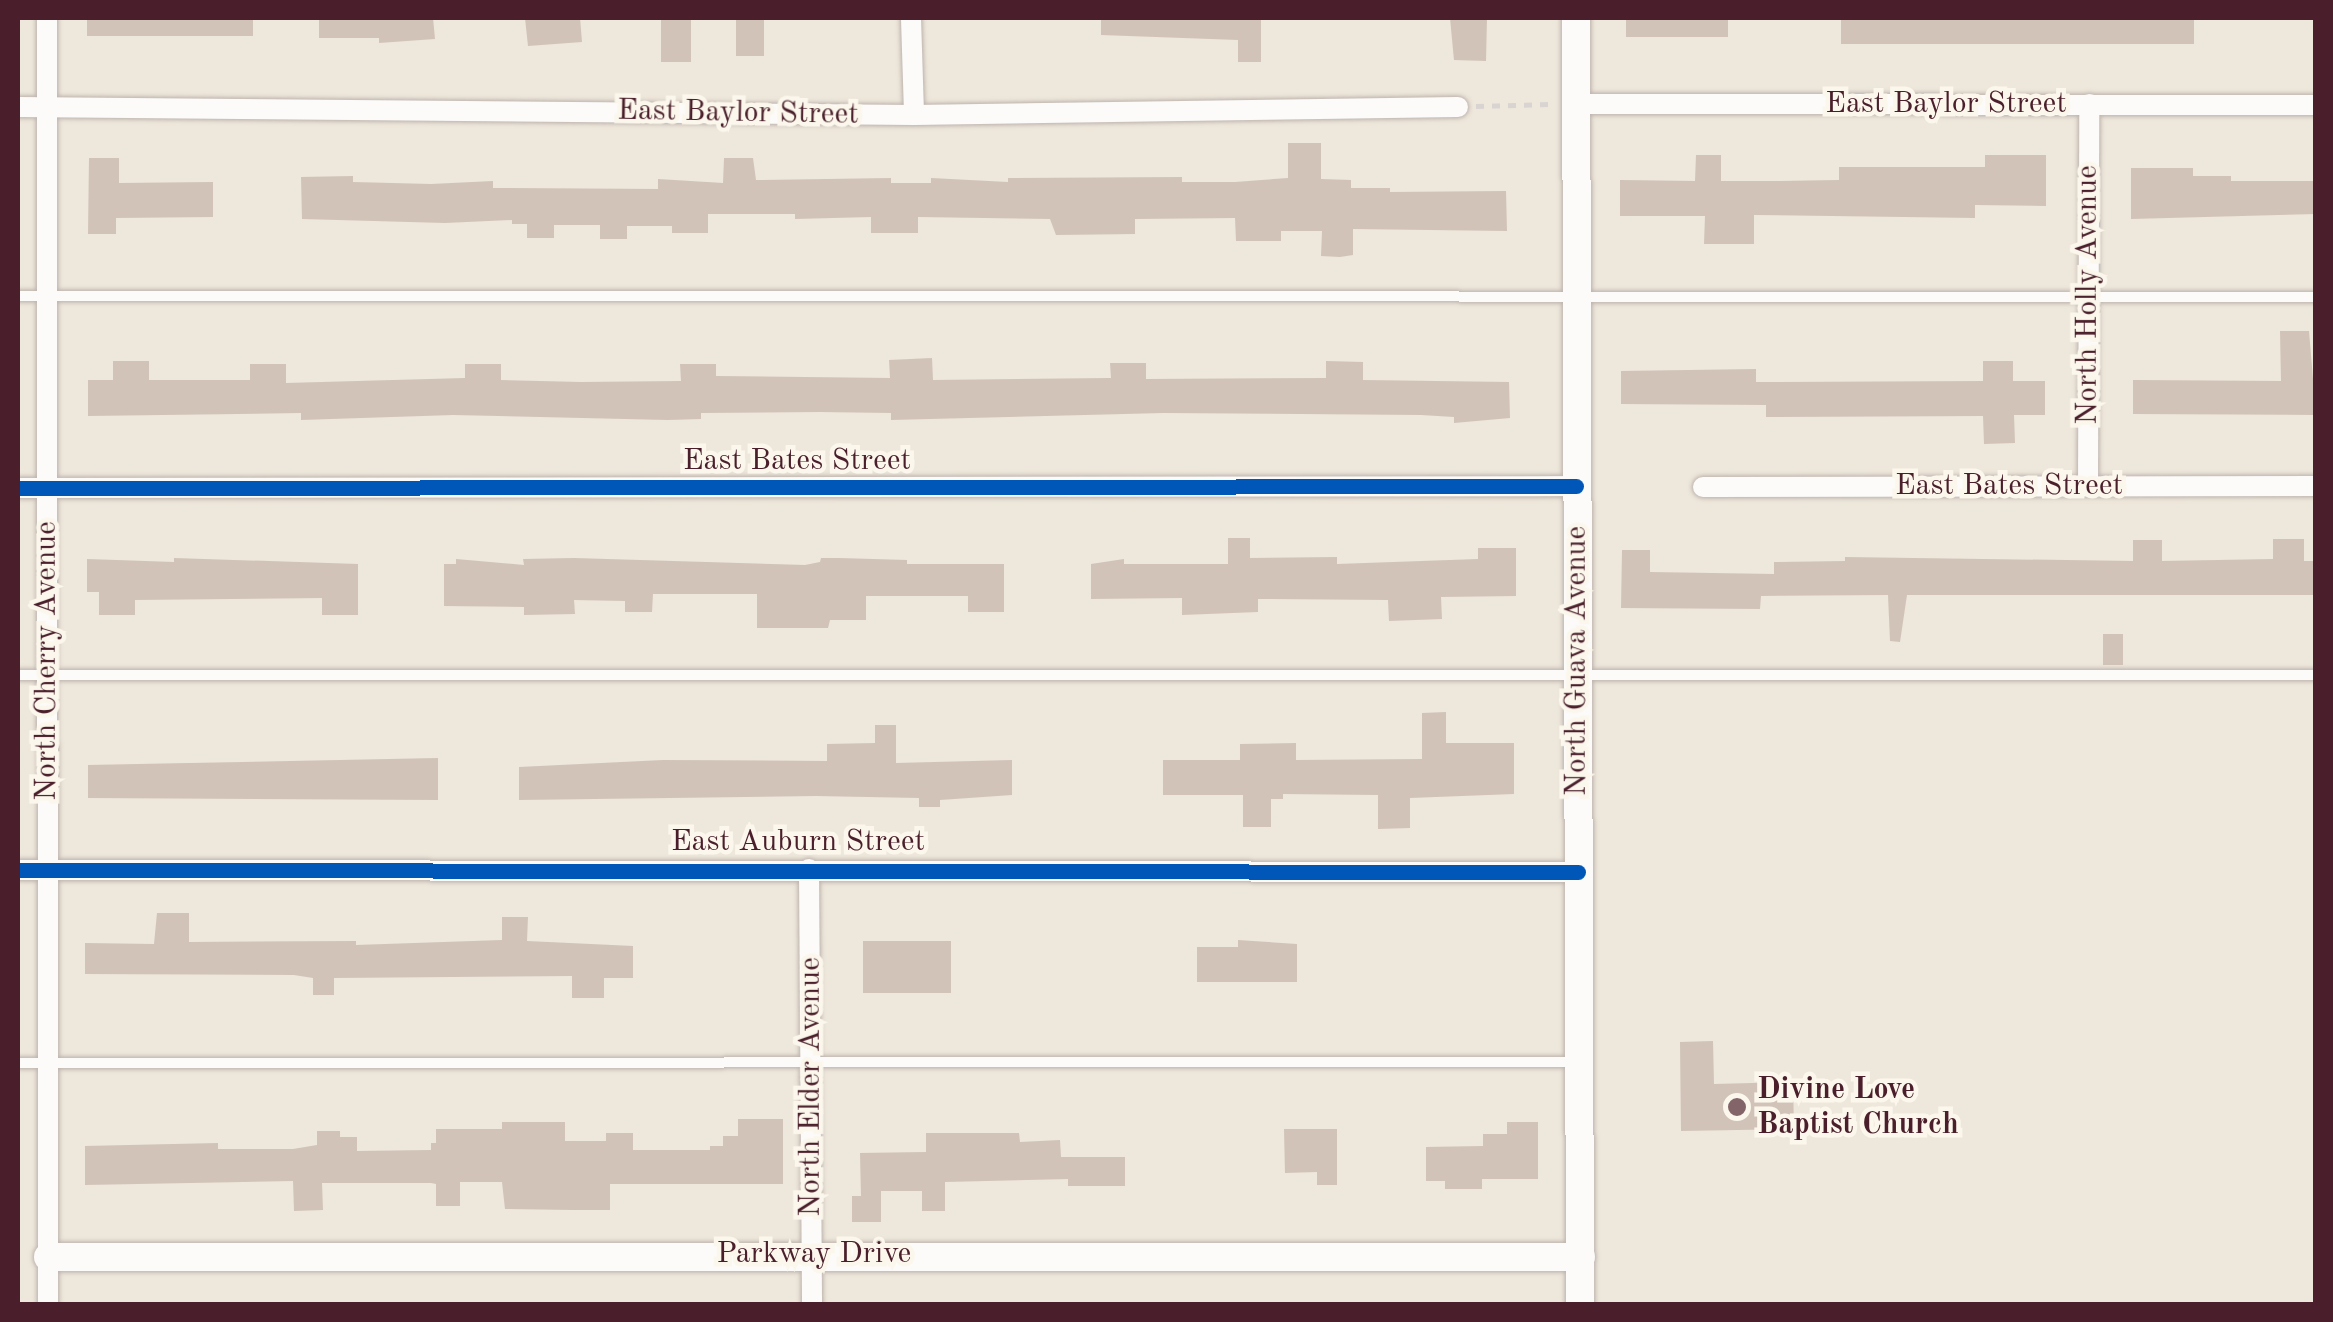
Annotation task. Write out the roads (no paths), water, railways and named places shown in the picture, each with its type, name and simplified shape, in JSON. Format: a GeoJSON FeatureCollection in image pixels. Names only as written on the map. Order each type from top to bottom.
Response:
{"type":"FeatureCollection","features":[{"type":"Feature","properties":{"kind":"street","name":"North Cherry Avenue"},"geometry":{"type":"LineString","coordinates":[[47,18],[48,1304]]}},
{"type":"Feature","properties":{"kind":"street"},"geometry":{"type":"LineString","coordinates":[[911,18],[914,115]]}},
{"type":"Feature","properties":{"kind":"street","name":"North Guava Avenue"},"geometry":{"type":"LineString","coordinates":[[1576,18],[1580,1304]]}},
{"type":"Feature","properties":{"kind":"street","name":"East Baylor Street"},"geometry":{"type":"LineString","coordinates":[[1576,104],[2316,105]]}},
{"type":"Feature","properties":{"kind":"street","name":"North Holly Avenue"},"geometry":{"type":"LineString","coordinates":[[2088,485],[2089,104]]}},
{"type":"Feature","properties":{"kind":"street","name":"East Baylor Street"},"geometry":{"type":"LineString","coordinates":[[18,106],[914,115],[1458,106]]}},
{"type":"Feature","properties":{"kind":"street","name":"East Bates Street"},"geometry":{"type":"LineString","coordinates":[[18,488],[1576,486]]}},
{"type":"Feature","properties":{"kind":"street","name":"East Bates Street"},"geometry":{"type":"LineString","coordinates":[[1703,486],[2316,486]]}},
{"type":"Feature","properties":{"kind":"street","name":"North Elder Avenue"},"geometry":{"type":"LineString","coordinates":[[809,869],[812,1304]]}},
{"type":"Feature","properties":{"kind":"street","name":"East Auburn Street"},"geometry":{"type":"LineString","coordinates":[[18,870],[1578,872]]}},
{"type":"Feature","properties":{"kind":"street","name":"Parkway Drive"},"geometry":{"type":"LineString","coordinates":[[48,1256],[1581,1256]]}},
{"type":"Feature","properties":{"kind":"lane"},"geometry":{"type":"LineString","coordinates":[[18,296],[2316,297]]}},
{"type":"Feature","properties":{"kind":"lane"},"geometry":{"type":"LineString","coordinates":[[18,675],[2316,676]]}},
{"type":"Feature","properties":{"kind":"lane"},"geometry":{"type":"LineString","coordinates":[[18,1063],[1579,1062]]}},
{"type":"Feature","properties":{"kind":"place","name":"Divine Love Baptist Church"},"geometry":{"type":"Point","coordinates":[1737,1107]}}]}
